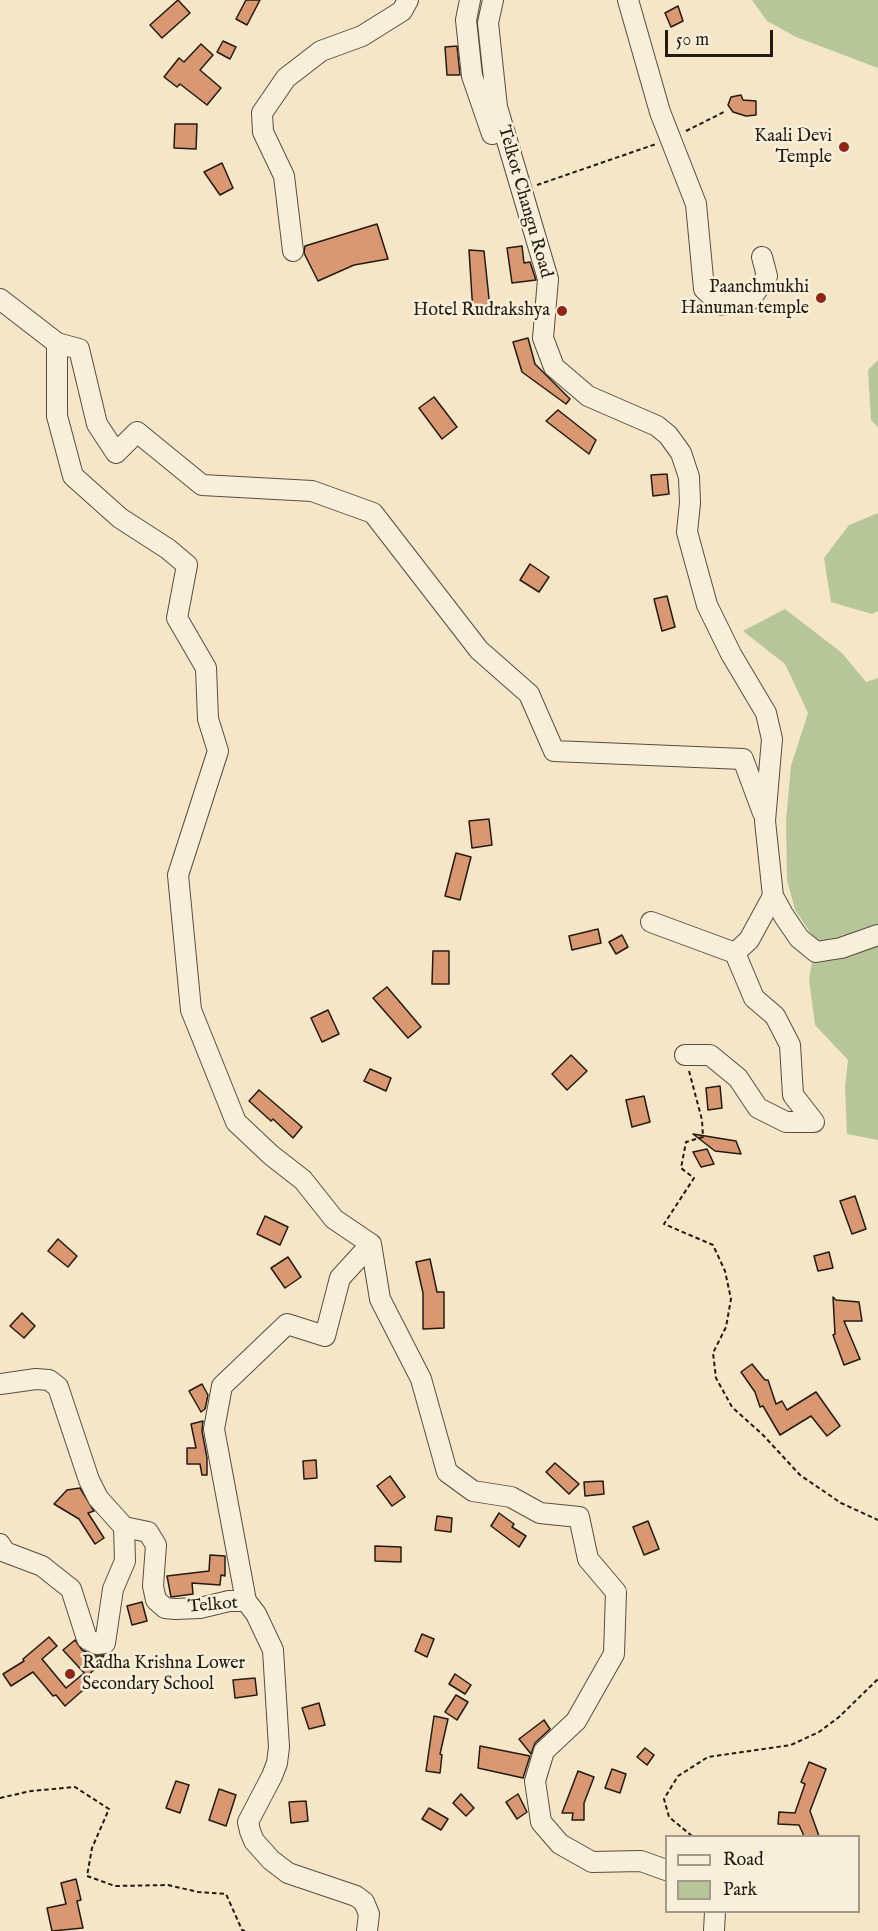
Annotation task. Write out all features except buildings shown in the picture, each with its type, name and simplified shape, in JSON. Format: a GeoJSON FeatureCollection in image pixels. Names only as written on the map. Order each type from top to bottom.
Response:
{"type":"FeatureCollection","features":[{"type":"Feature","properties":{"kind":"street"},"geometry":{"type":"LineString","coordinates":[[293,251],[284,176],[263,132],[262,113],[286,78],[321,51],[362,36],[402,11],[408,0]]}},
{"type":"Feature","properties":{"kind":"street"},"geometry":{"type":"LineString","coordinates":[[470,0],[466,20],[472,76],[491,133],[523,190]]}},
{"type":"Feature","properties":{"kind":"street","name":"Telkot Changu Road"},"geometry":{"type":"LineString","coordinates":[[493,0],[488,23],[497,107],[548,279],[543,338],[554,367],[588,396],[657,426],[668,435],[681,453],[689,477],[690,503],[687,532],[707,605],[731,654],[766,713],[772,739],[765,821],[773,896],[799,938],[816,952],[841,948],[878,935]]}},
{"type":"Feature","properties":{"kind":"street"},"geometry":{"type":"LineString","coordinates":[[628,0],[660,112],[696,204],[704,289],[721,305],[750,300],[767,276],[762,258]]}},
{"type":"Feature","properties":{"kind":"street"},"geometry":{"type":"LineString","coordinates":[[0,299],[57,343],[79,348],[97,424],[116,453],[137,432],[202,484],[312,491],[373,513],[479,650],[529,694],[554,751],[743,759],[765,821]]}},
{"type":"Feature","properties":{"kind":"street"},"geometry":{"type":"LineString","coordinates":[[57,343],[57,416],[74,476],[120,518],[168,549],[186,565],[177,618],[206,668],[208,718],[218,751],[178,875],[191,1010],[237,1122],[271,1155],[303,1180],[334,1219],[371,1244],[380,1299],[421,1379],[447,1472],[473,1491],[511,1497],[540,1513],[579,1517],[588,1559],[616,1592],[614,1654],[576,1721],[544,1751],[535,1781],[541,1822],[560,1844],[592,1862],[641,1861],[665,1869]]}},
{"type":"Feature","properties":{"kind":"street"},"geometry":{"type":"LineString","coordinates":[[735,953],[749,940],[773,896]]}},
{"type":"Feature","properties":{"kind":"street"},"geometry":{"type":"LineString","coordinates":[[651,922],[735,953],[754,998],[775,1016],[790,1045],[793,1095],[814,1122],[786,1122],[758,1108],[738,1078],[710,1054],[686,1055]]}},
{"type":"Feature","properties":{"kind":"street"},"geometry":{"type":"LineString","coordinates":[[246,1601],[214,1429],[222,1386],[287,1324],[325,1336],[340,1278],[371,1244]]}},
{"type":"Feature","properties":{"kind":"street","name":"Telkot"},"geometry":{"type":"LineString","coordinates":[[0,1384],[36,1379],[49,1380],[58,1387],[89,1480],[98,1498],[124,1527],[148,1532],[156,1545],[153,1586],[156,1600],[165,1608],[175,1609],[200,1608],[229,1601],[246,1601],[256,1614],[273,1650],[279,1747],[277,1763],[272,1776],[248,1821],[250,1832],[254,1841],[271,1860],[288,1873],[356,1896],[364,1902],[369,1914],[367,1931]]}},
{"type":"Feature","properties":{"kind":"street"},"geometry":{"type":"LineString","coordinates":[[0,1544],[5,1552],[42,1566],[70,1589],[87,1639],[97,1644],[105,1643],[113,1589],[125,1561],[124,1527]]}},
{"type":"Feature","properties":{"kind":"street"},"geometry":{"type":"LineString","coordinates":[[714,1931],[715,1913]]}},
{"type":"Feature","properties":{"kind":"path"},"geometry":{"type":"LineString","coordinates":[[523,190],[670,139],[726,111]]}},
{"type":"Feature","properties":{"kind":"path"},"geometry":{"type":"LineString","coordinates":[[686,1055],[702,1120],[703,1137],[686,1142],[681,1168],[694,1178],[664,1224],[712,1245],[725,1271],[731,1299],[726,1327],[713,1353],[716,1378],[732,1407],[763,1435],[800,1475],[841,1503],[878,1520]]}},
{"type":"Feature","properties":{"kind":"path"},"geometry":{"type":"LineString","coordinates":[[691,1835],[669,1817],[664,1799],[678,1776],[708,1756],[791,1745],[819,1732],[839,1717],[878,1679]]}},
{"type":"Feature","properties":{"kind":"path"},"geometry":{"type":"LineString","coordinates":[[0,1798],[31,1791],[75,1787],[109,1809],[92,1848],[87,1876],[115,1886],[168,1885],[198,1892],[225,1894],[242,1930],[245,1931]]}},
{"type":"Feature","properties":{"kind":"green space"},"geometry":{"type":"Polygon","coordinates":[[[752,0],[878,0],[878,68],[796,37],[767,21],[752,0]]]}},
{"type":"Feature","properties":{"kind":"green space"},"geometry":{"type":"Polygon","coordinates":[[[878,360],[878,427],[871,420],[868,370],[878,360]]]}},
{"type":"Feature","properties":{"kind":"green space"},"geometry":{"type":"Polygon","coordinates":[[[878,513],[878,611],[872,614],[831,602],[824,558],[849,525],[878,513]]]}},
{"type":"Feature","properties":{"kind":"green space"},"geometry":{"type":"Polygon","coordinates":[[[785,609],[842,653],[866,682],[878,678],[878,1140],[847,1134],[845,1087],[848,1060],[815,1025],[809,979],[816,941],[795,910],[787,880],[786,821],[791,766],[808,713],[785,664],[743,631],[785,609]]]}},
{"type":"Feature","properties":{"kind":"place","name":"Kaali Devi Temple"},"geometry":{"type":"Point","coordinates":[844,147]}},
{"type":"Feature","properties":{"kind":"place","name":"Paanchmukhi Hanuman temple"},"geometry":{"type":"Point","coordinates":[821,298]}},
{"type":"Feature","properties":{"kind":"place","name":"Hotel Rudrakshya"},"geometry":{"type":"Point","coordinates":[562,311]}},
{"type":"Feature","properties":{"kind":"place","name":"Radha Krishna Lower Secondary School"},"geometry":{"type":"Point","coordinates":[70,1674]}}]}
